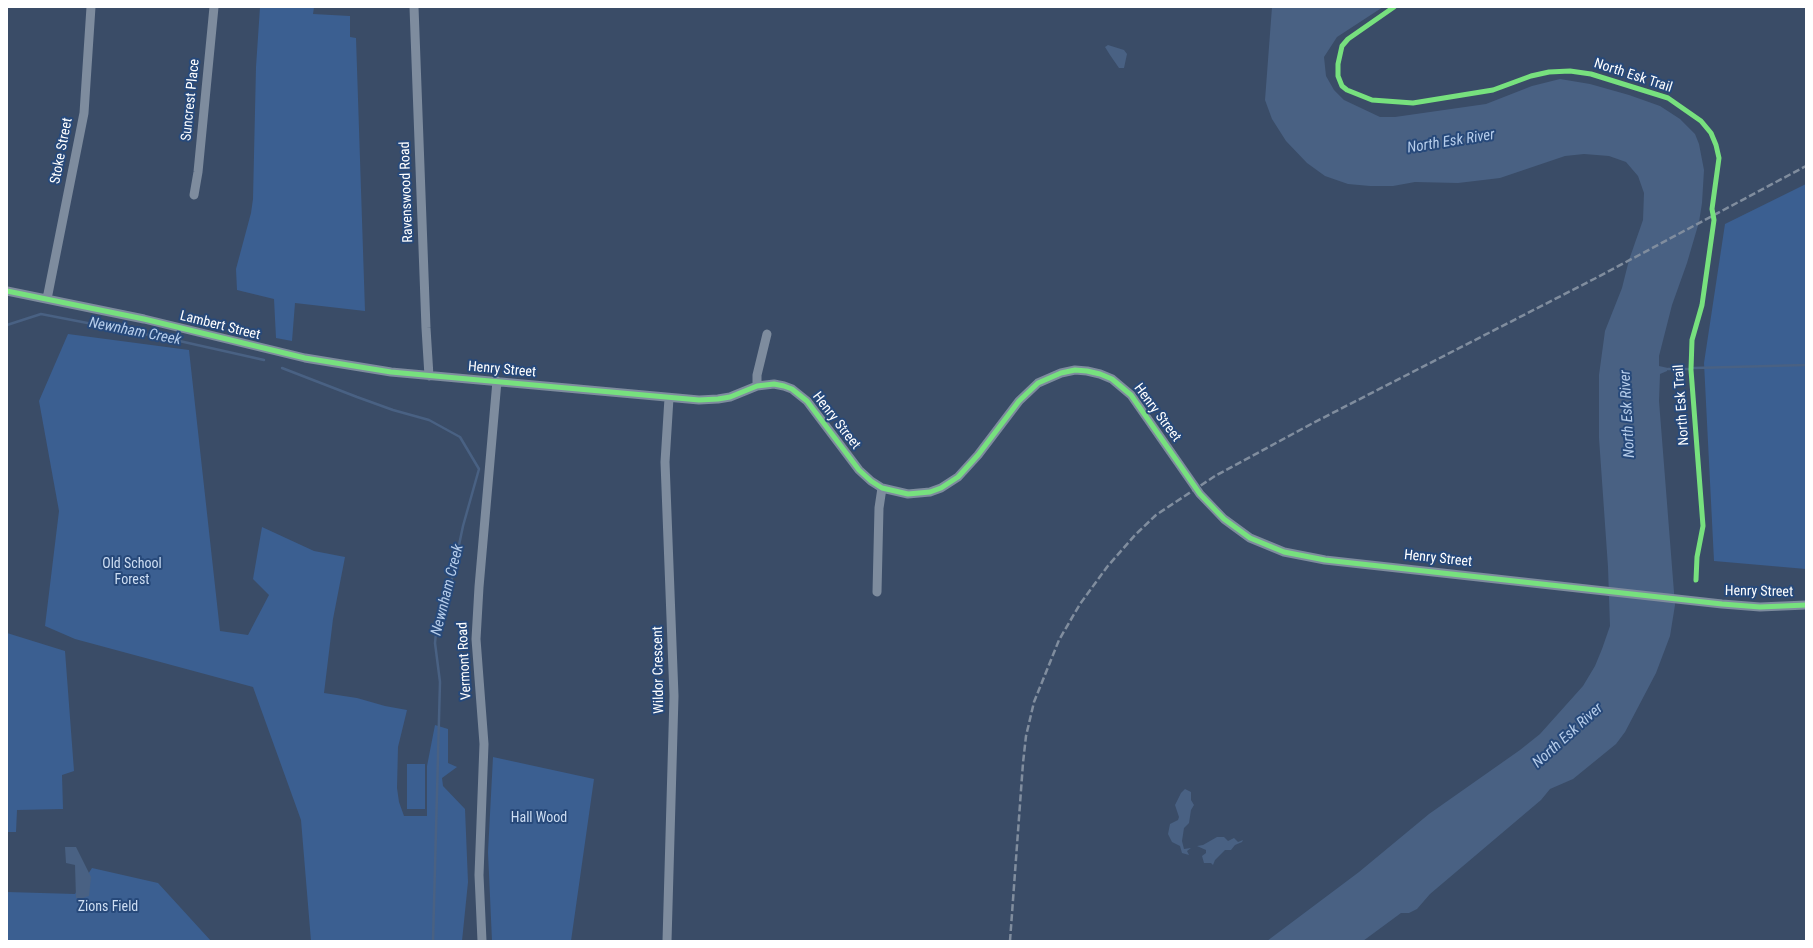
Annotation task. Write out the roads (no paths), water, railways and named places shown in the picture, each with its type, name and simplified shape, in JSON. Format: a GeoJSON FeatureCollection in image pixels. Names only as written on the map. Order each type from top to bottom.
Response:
{"type":"FeatureCollection","features":[{"type":"Feature","properties":{"kind":"street","name":"Stoke Street"},"geometry":{"type":"LineString","coordinates":[[48,299],[84,113],[91,7]]}},
{"type":"Feature","properties":{"kind":"street","name":"Suncrest Place"},"geometry":{"type":"LineString","coordinates":[[194,195],[198,172],[214,7]]}},
{"type":"Feature","properties":{"kind":"street","name":"Ravenswood Road"},"geometry":{"type":"LineString","coordinates":[[414,7],[429,376]]}},
{"type":"Feature","properties":{"kind":"street","name":"Lambert Street"},"geometry":{"type":"LineString","coordinates":[[7,291],[144,319],[304,358],[391,372],[429,376]]}},
{"type":"Feature","properties":{"kind":"street"},"geometry":{"type":"LineString","coordinates":[[757,386],[757,375],[767,334]]}},
{"type":"Feature","properties":{"kind":"street","name":"Henry Street"},"geometry":{"type":"LineString","coordinates":[[429,376],[497,381],[669,398],[718,400],[757,386],[774,384],[792,389],[807,401],[859,470],[871,481],[882,488],[902,493],[919,494],[935,490],[950,483],[966,469],[1019,401],[1038,383],[1061,373],[1075,370],[1087,371],[1112,379],[1126,390],[1140,407],[1184,472],[1211,507],[1234,528],[1266,545],[1284,552],[1325,560],[1722,604],[1760,607],[1806,605]]}},
{"type":"Feature","properties":{"kind":"street","name":"Vermont Road"},"geometry":{"type":"LineString","coordinates":[[482,941],[479,876],[484,744],[476,639],[479,587],[497,381]]}},
{"type":"Feature","properties":{"kind":"street","name":"Wildor Crescent"},"geometry":{"type":"LineString","coordinates":[[667,941],[674,696],[665,462],[669,398]]}},
{"type":"Feature","properties":{"kind":"street"},"geometry":{"type":"LineString","coordinates":[[877,592],[880,502],[882,488]]}},
{"type":"Feature","properties":{"kind":"water","name":"North Esk River"},"geometry":{"type":"Polygon","coordinates":[[[1272,7],[1383,7],[1337,37],[1324,57],[1326,76],[1334,90],[1344,100],[1380,117],[1395,117],[1486,104],[1532,86],[1560,79],[1590,84],[1660,106],[1680,119],[1695,134],[1699,144],[1704,170],[1699,222],[1687,263],[1672,305],[1659,356],[1659,366],[1668,368],[1667,371],[1660,374],[1659,401],[1675,605],[1670,636],[1656,673],[1625,732],[1616,744],[1573,779],[1550,789],[1541,800],[1430,894],[1417,909],[1409,913],[1401,913],[1363,941],[1267,941],[1359,872],[1429,814],[1520,750],[1540,734],[1583,686],[1595,666],[1602,649],[1610,626],[1608,567],[1599,438],[1599,375],[1605,331],[1622,288],[1629,260],[1643,220],[1644,193],[1638,176],[1626,162],[1609,156],[1584,154],[1565,156],[1500,178],[1458,183],[1415,182],[1393,186],[1370,186],[1348,184],[1325,176],[1307,163],[1286,141],[1272,119],[1265,100],[1272,7]]]}},
{"type":"Feature","properties":{"kind":"water"},"geometry":{"type":"Polygon","coordinates":[[[1108,45],[1124,50],[1127,54],[1124,68],[1119,68],[1105,47],[1108,45]]]}},
{"type":"Feature","properties":{"kind":"water"},"geometry":{"type":"Polygon","coordinates":[[[1185,789],[1191,792],[1191,800],[1194,805],[1191,810],[1189,823],[1184,828],[1182,841],[1184,849],[1191,848],[1187,851],[1189,855],[1182,853],[1180,846],[1172,842],[1168,834],[1170,824],[1178,820],[1179,817],[1175,805],[1181,793],[1185,789]]]}},
{"type":"Feature","properties":{"kind":"water"},"geometry":{"type":"Polygon","coordinates":[[[1217,837],[1224,837],[1228,841],[1234,838],[1238,842],[1243,840],[1235,845],[1231,850],[1225,850],[1215,860],[1213,865],[1211,863],[1204,863],[1202,856],[1206,853],[1206,850],[1197,846],[1203,845],[1217,837]]]}},
{"type":"Feature","properties":{"kind":"water"},"geometry":{"type":"Polygon","coordinates":[[[65,847],[76,847],[91,877],[89,896],[76,898],[75,865],[66,863],[65,847]]]}},
{"type":"Feature","properties":{"kind":"waterway","name":"Newnham Creek"},"geometry":{"type":"LineString","coordinates":[[7,325],[41,314],[175,340],[264,360]]}},
{"type":"Feature","properties":{"kind":"waterway"},"geometry":{"type":"LineString","coordinates":[[1694,368],[1806,365]]}},
{"type":"Feature","properties":{"kind":"waterway","name":"Newnham Creek"},"geometry":{"type":"LineString","coordinates":[[282,368],[393,410],[429,420],[460,437],[479,469],[463,526],[446,607],[437,623],[435,643],[440,682],[433,941]]}},
{"type":"Feature","properties":{"kind":"waterway"},"geometry":{"type":"LineString","coordinates":[[1668,369],[1688,369]]}},
{"type":"Feature","properties":{"kind":"railway"},"geometry":{"type":"LineString","coordinates":[[1010,941],[1023,763],[1026,736],[1034,702],[1059,640],[1080,604],[1107,567],[1135,535],[1156,515],[1215,476],[1313,423],[1596,278],[1806,166]]}},
{"type":"Feature","properties":{"kind":"park label","name":"Old School Forest"},"geometry":{"type":"Point","coordinates":[132,572]}},
{"type":"Feature","properties":{"kind":"park label","name":"Hall Wood"},"geometry":{"type":"Point","coordinates":[539,818]}},
{"type":"Feature","properties":{"kind":"park label","name":"Zions Field"},"geometry":{"type":"Point","coordinates":[108,907]}}]}
